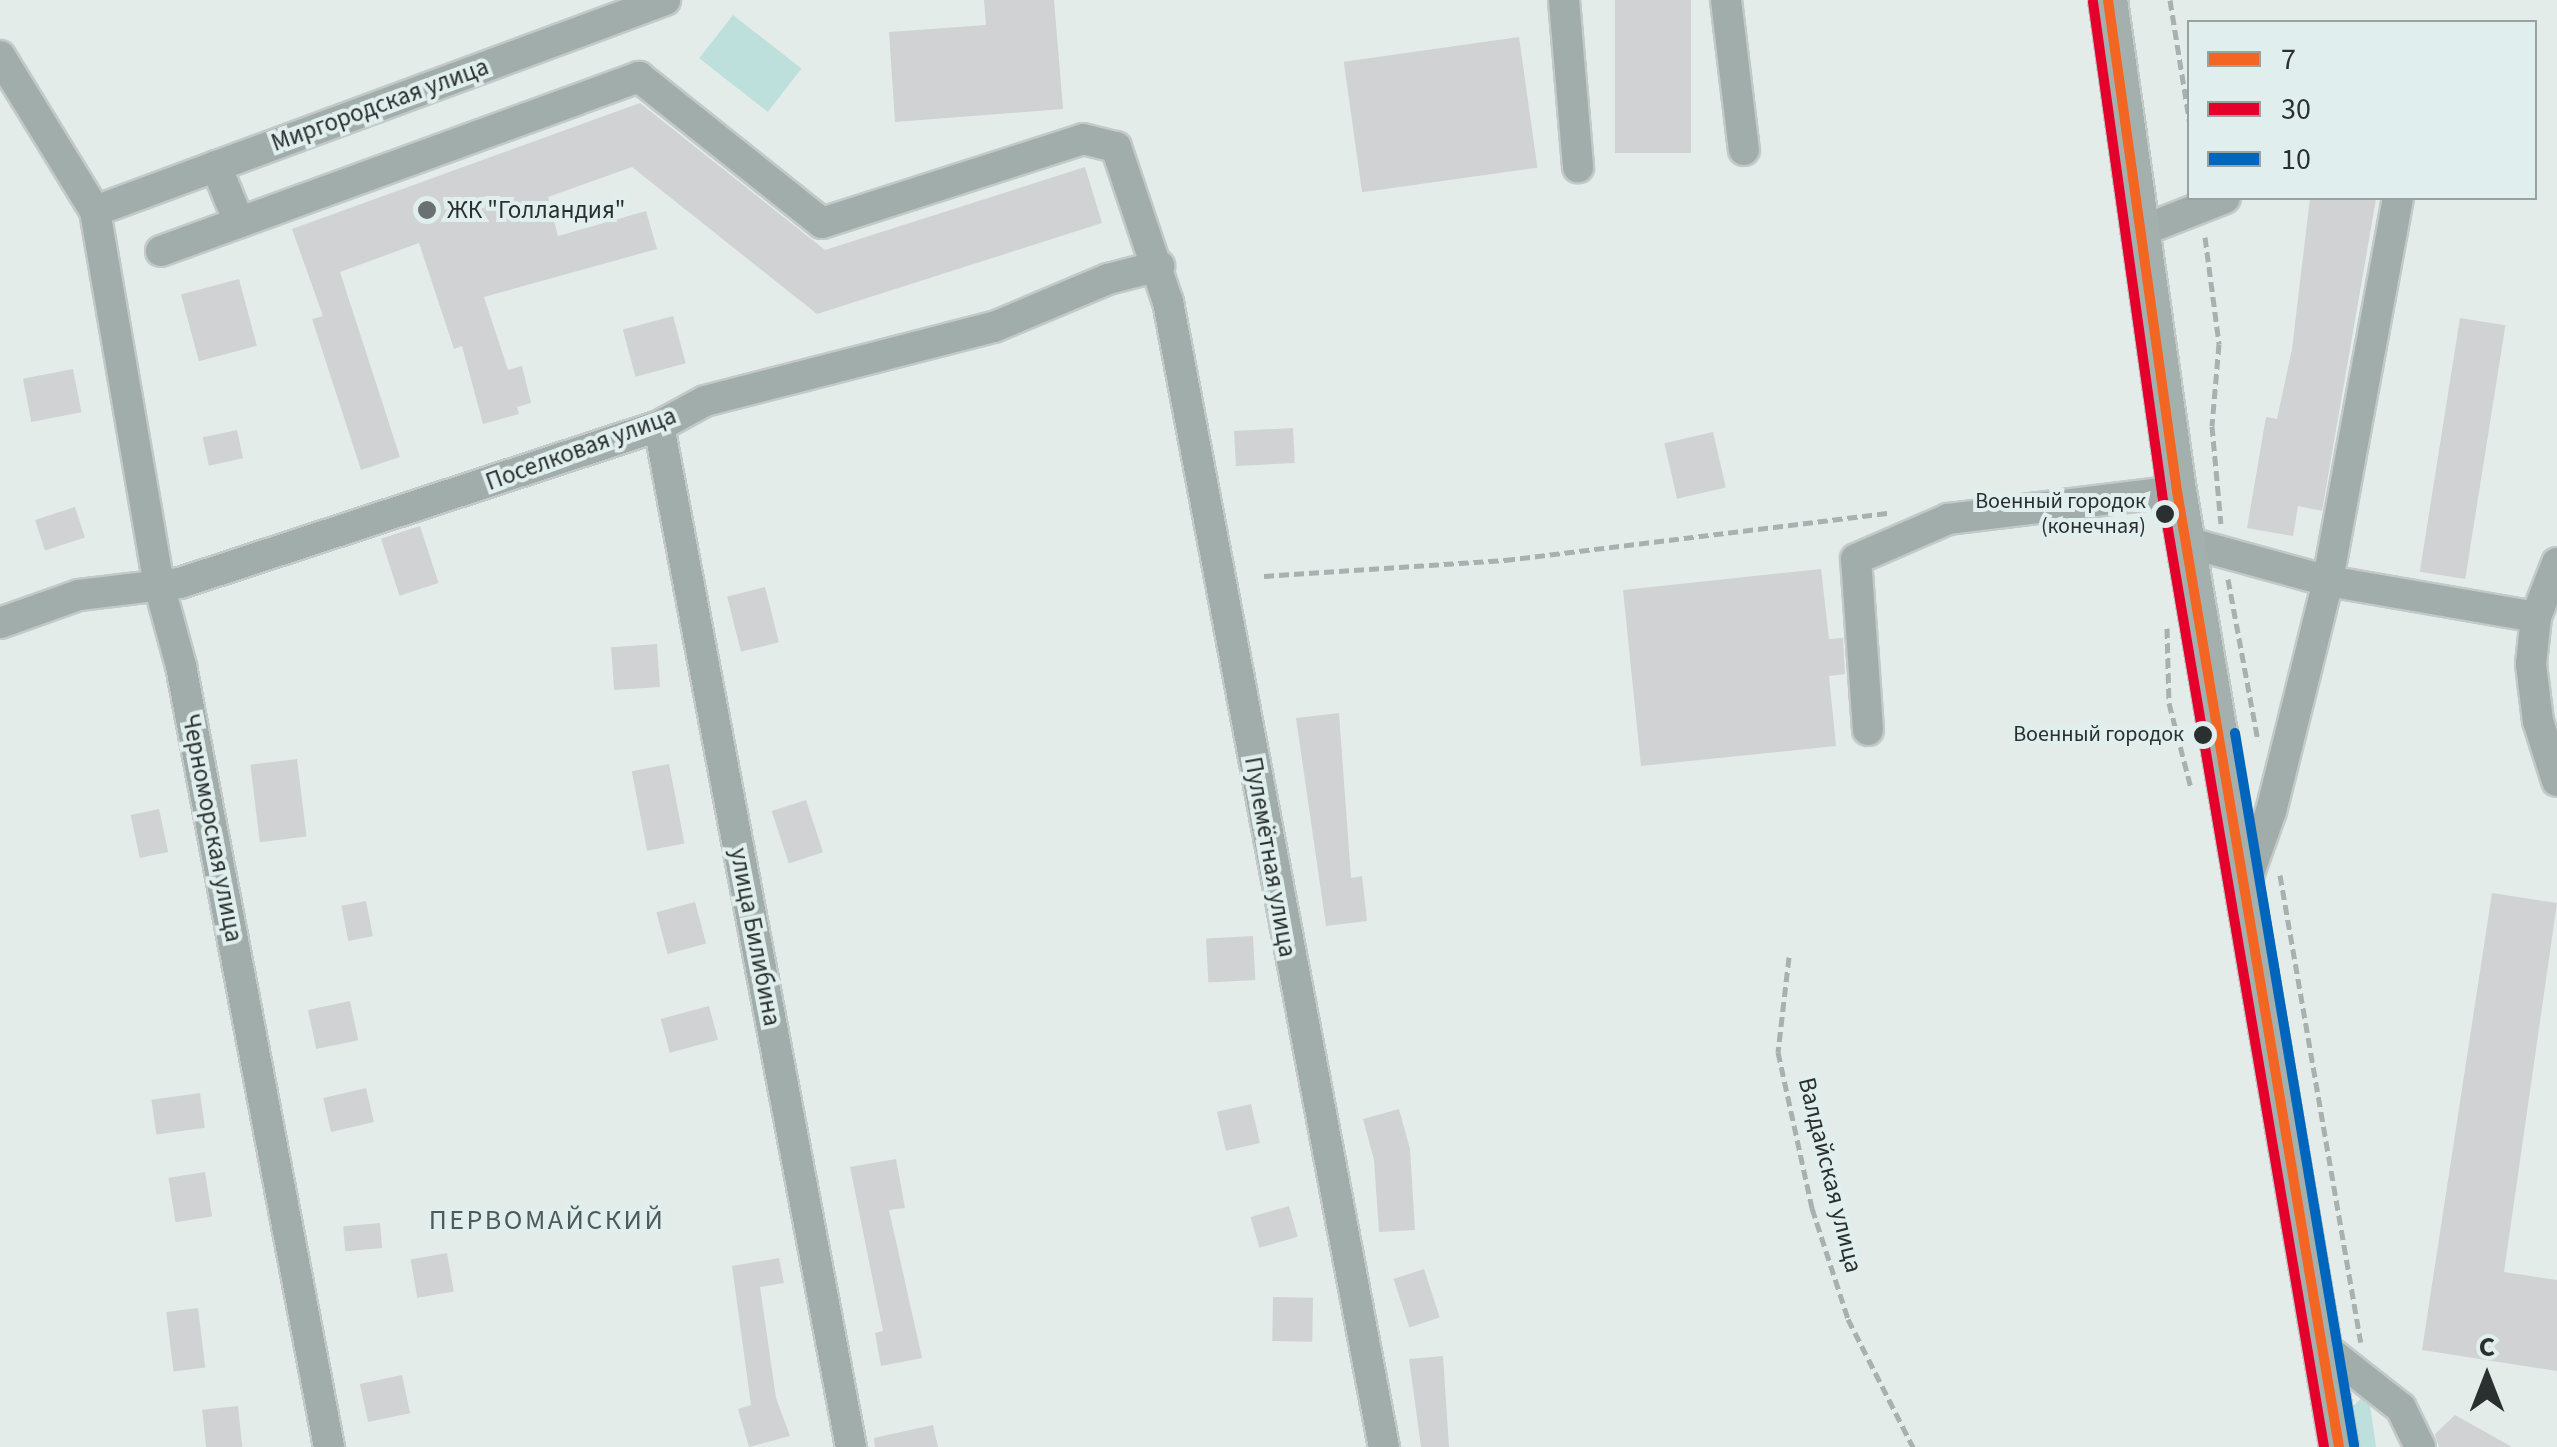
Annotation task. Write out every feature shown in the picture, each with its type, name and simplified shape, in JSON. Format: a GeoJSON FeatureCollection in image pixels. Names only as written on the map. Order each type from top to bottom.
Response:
{"type":"FeatureCollection","features":[{"type":"Feature","properties":{"kind":"main road"},"geometry":{"type":"LineString","coordinates":[[2108,0],[2186,542],[2326,1349],[2339,1447]]}},
{"type":"Feature","properties":{"kind":"street","name":"Миргородская улица"},"geometry":{"type":"LineString","coordinates":[[95,210],[665,0]]}},
{"type":"Feature","properties":{"kind":"street"},"geometry":{"type":"LineString","coordinates":[[1564,0],[1578,167]]}},
{"type":"Feature","properties":{"kind":"street"},"geometry":{"type":"LineString","coordinates":[[1726,0],[1744,150]]}},
{"type":"Feature","properties":{"kind":"street"},"geometry":{"type":"LineString","coordinates":[[0,56],[95,210]]}},
{"type":"Feature","properties":{"kind":"street","name":"Пулемётная улица"},"geometry":{"type":"LineString","coordinates":[[240,222],[640,77],[822,223],[1083,139],[1106,142],[1124,156],[1159,266],[1384,1447]]}},
{"type":"Feature","properties":{"kind":"street"},"geometry":{"type":"LineString","coordinates":[[161,250],[240,222],[216,166]]}},
{"type":"Feature","properties":{"kind":"street"},"geometry":{"type":"LineString","coordinates":[[2246,885],[2272,811],[2328,581],[2398,200]]}},
{"type":"Feature","properties":{"kind":"street"},"geometry":{"type":"LineString","coordinates":[[2140,231],[2213,202]]}},
{"type":"Feature","properties":{"kind":"street","name":"Черноморская улица"},"geometry":{"type":"LineString","coordinates":[[95,210],[159,586],[182,666],[328,1447]]}},
{"type":"Feature","properties":{"kind":"street","name":"Поселковая улица"},"geometry":{"type":"LineString","coordinates":[[0,623],[79,595],[159,586],[658,426],[705,401],[994,327],[1108,279],[1159,266]]}},
{"type":"Feature","properties":{"kind":"street","name":"улица Билибина"},"geometry":{"type":"LineString","coordinates":[[658,426],[850,1447]]}},
{"type":"Feature","properties":{"kind":"street"},"geometry":{"type":"LineString","coordinates":[[1868,730],[1856,559],[1948,520],[2178,491]]}},
{"type":"Feature","properties":{"kind":"street"},"geometry":{"type":"LineString","coordinates":[[2186,542],[2328,581],[2536,617]]}},
{"type":"Feature","properties":{"kind":"street"},"geometry":{"type":"LineString","coordinates":[[2557,563],[2536,617],[2531,664],[2538,720],[2557,781]]}},
{"type":"Feature","properties":{"kind":"street"},"geometry":{"type":"LineString","coordinates":[[2326,1349],[2401,1408],[2420,1447]]}},
{"type":"Feature","properties":{"kind":"path"},"geometry":{"type":"LineString","coordinates":[[2170,0],[2187,106]]}},
{"type":"Feature","properties":{"kind":"path"},"geometry":{"type":"LineString","coordinates":[[2213,202],[2219,344],[2212,426],[2224,554],[2260,753]]}},
{"type":"Feature","properties":{"kind":"path"},"geometry":{"type":"LineString","coordinates":[[1264,576],[1505,560],[1891,512]]}},
{"type":"Feature","properties":{"kind":"path"},"geometry":{"type":"LineString","coordinates":[[2164,628],[2170,702],[2191,788]]}},
{"type":"Feature","properties":{"kind":"path"},"geometry":{"type":"LineString","coordinates":[[2278,862],[2368,1382]]}},
{"type":"Feature","properties":{"kind":"path","name":"Валдайская улица"},"geometry":{"type":"LineString","coordinates":[[1790,958],[1778,1052],[1812,1208],[1848,1319],[1913,1447]]}},
{"type":"Feature","properties":{"kind":"shaded area"},"geometry":{"type":"Polygon","coordinates":[[[733,15],[802,69],[768,112],[699,58],[733,15]]]}},
{"type":"Feature","properties":{"kind":"shaded area"},"geometry":{"type":"Polygon","coordinates":[[[2364,1396],[2369,1398],[2376,1447],[2355,1447],[2351,1408],[2364,1396]]]}},
{"type":"Feature","properties":{"kind":"building"},"geometry":{"type":"Polygon","coordinates":[[[984,0],[1054,0],[1063,109],[895,122],[889,32],[986,25],[984,0]]]}},
{"type":"Feature","properties":{"kind":"building"},"geometry":{"type":"Polygon","coordinates":[[[1615,0],[1691,0],[1691,153],[1615,153],[1615,0]]]}},
{"type":"Feature","properties":{"kind":"building"},"geometry":{"type":"Polygon","coordinates":[[[1519,37],[1537,168],[1362,192],[1344,62],[1519,37]]]}},
{"type":"Feature","properties":{"kind":"building","name":"ЖК \"Голландия\""},"geometry":{"type":"Polygon","coordinates":[[[640,103],[825,250],[1085,167],[1102,223],[817,314],[632,167],[548,197],[558,236],[646,211],[657,249],[484,297],[508,370],[522,366],[531,403],[517,407],[519,414],[483,424],[462,346],[454,349],[419,243],[340,272],[400,457],[361,470],[312,319],[323,316],[292,229],[640,103]]]}},
{"type":"Feature","properties":{"kind":"building"},"geometry":{"type":"Polygon","coordinates":[[[2310,200],[2376,200],[2322,511],[2298,506],[2293,536],[2247,528],[2266,417],[2277,419],[2292,349],[2310,200]]]}},
{"type":"Feature","properties":{"kind":"building"},"geometry":{"type":"Polygon","coordinates":[[[239,279],[257,346],[199,361],[181,295],[239,279]]]}},
{"type":"Feature","properties":{"kind":"building"},"geometry":{"type":"Polygon","coordinates":[[[673,316],[686,363],[635,377],[623,329],[673,316]]]}},
{"type":"Feature","properties":{"kind":"building"},"geometry":{"type":"Polygon","coordinates":[[[2460,318],[2505,325],[2465,579],[2420,572],[2460,318]]]}},
{"type":"Feature","properties":{"kind":"building"},"geometry":{"type":"Polygon","coordinates":[[[73,369],[81,412],[31,422],[23,379],[73,369]]]}},
{"type":"Feature","properties":{"kind":"building"},"geometry":{"type":"Polygon","coordinates":[[[1293,428],[1295,463],[1236,466],[1234,431],[1293,428]]]}},
{"type":"Feature","properties":{"kind":"building"},"geometry":{"type":"Polygon","coordinates":[[[237,430],[243,458],[209,466],[203,437],[237,430]]]}},
{"type":"Feature","properties":{"kind":"building"},"geometry":{"type":"Polygon","coordinates":[[[1713,432],[1726,488],[1677,499],[1664,443],[1713,432]]]}},
{"type":"Feature","properties":{"kind":"building"},"geometry":{"type":"Polygon","coordinates":[[[75,507],[85,537],[45,550],[35,520],[75,507]]]}},
{"type":"Feature","properties":{"kind":"building"},"geometry":{"type":"Polygon","coordinates":[[[420,526],[439,583],[400,596],[381,539],[420,526]]]}},
{"type":"Feature","properties":{"kind":"building"},"geometry":{"type":"Polygon","coordinates":[[[1821,569],[1829,639],[1843,638],[1845,674],[1829,676],[1836,746],[1641,766],[1623,590],[1821,569]]]}},
{"type":"Feature","properties":{"kind":"building"},"geometry":{"type":"Polygon","coordinates":[[[765,587],[779,642],[741,652],[727,596],[765,587]]]}},
{"type":"Feature","properties":{"kind":"building"},"geometry":{"type":"Polygon","coordinates":[[[657,644],[660,687],[614,690],[611,647],[657,644]]]}},
{"type":"Feature","properties":{"kind":"building"},"geometry":{"type":"Polygon","coordinates":[[[1339,713],[1351,878],[1362,876],[1367,921],[1326,926],[1296,718],[1339,713]]]}},
{"type":"Feature","properties":{"kind":"building"},"geometry":{"type":"Polygon","coordinates":[[[297,759],[307,836],[260,842],[250,765],[297,759]]]}},
{"type":"Feature","properties":{"kind":"building"},"geometry":{"type":"Polygon","coordinates":[[[669,764],[684,844],[647,851],[632,771],[669,764]]]}},
{"type":"Feature","properties":{"kind":"building"},"geometry":{"type":"Polygon","coordinates":[[[806,800],[823,852],[789,863],[772,811],[806,800]]]}},
{"type":"Feature","properties":{"kind":"building"},"geometry":{"type":"Polygon","coordinates":[[[159,809],[168,852],[140,858],[131,815],[159,809]]]}},
{"type":"Feature","properties":{"kind":"building"},"geometry":{"type":"Polygon","coordinates":[[[2492,893],[2557,903],[2504,1272],[2557,1280],[2557,1371],[2422,1350],[2492,893]]]}},
{"type":"Feature","properties":{"kind":"building"},"geometry":{"type":"Polygon","coordinates":[[[366,901],[373,936],[348,941],[341,906],[366,901]]]}},
{"type":"Feature","properties":{"kind":"building"},"geometry":{"type":"Polygon","coordinates":[[[695,902],[706,944],[667,954],[656,912],[695,902]]]}},
{"type":"Feature","properties":{"kind":"building"},"geometry":{"type":"Polygon","coordinates":[[[1253,936],[1255,980],[1208,982],[1206,938],[1253,936]]]}},
{"type":"Feature","properties":{"kind":"building"},"geometry":{"type":"Polygon","coordinates":[[[350,1001],[358,1040],[316,1049],[308,1010],[350,1001]]]}},
{"type":"Feature","properties":{"kind":"building"},"geometry":{"type":"Polygon","coordinates":[[[709,1006],[718,1040],[670,1053],[661,1019],[709,1006]]]}},
{"type":"Feature","properties":{"kind":"building"},"geometry":{"type":"Polygon","coordinates":[[[366,1088],[374,1122],[331,1132],[323,1098],[366,1088]]]}},
{"type":"Feature","properties":{"kind":"building"},"geometry":{"type":"Polygon","coordinates":[[[200,1093],[205,1128],[156,1134],[151,1100],[200,1093]]]}},
{"type":"Feature","properties":{"kind":"building"},"geometry":{"type":"Polygon","coordinates":[[[1251,1104],[1260,1143],[1226,1151],[1217,1112],[1251,1104]]]}},
{"type":"Feature","properties":{"kind":"building"},"geometry":{"type":"Polygon","coordinates":[[[1399,1109],[1410,1149],[1415,1230],[1379,1232],[1374,1160],[1363,1119],[1399,1109]]]}},
{"type":"Feature","properties":{"kind":"building"},"geometry":{"type":"Polygon","coordinates":[[[896,1159],[905,1208],[889,1210],[922,1358],[881,1366],[875,1333],[883,1331],[850,1167],[896,1159]]]}},
{"type":"Feature","properties":{"kind":"building"},"geometry":{"type":"Polygon","coordinates":[[[205,1172],[212,1216],[175,1222],[168,1178],[205,1172]]]}},
{"type":"Feature","properties":{"kind":"building"},"geometry":{"type":"Polygon","coordinates":[[[1289,1206],[1298,1237],[1259,1248],[1251,1217],[1289,1206]]]}},
{"type":"Feature","properties":{"kind":"building"},"geometry":{"type":"Polygon","coordinates":[[[380,1223],[382,1248],[345,1251],[343,1226],[380,1223]]]}},
{"type":"Feature","properties":{"kind":"building"},"geometry":{"type":"Polygon","coordinates":[[[447,1253],[454,1291],[417,1298],[411,1259],[447,1253]]]}},
{"type":"Feature","properties":{"kind":"building"},"geometry":{"type":"Polygon","coordinates":[[[779,1258],[784,1283],[760,1287],[776,1398],[790,1436],[749,1447],[738,1409],[751,1405],[732,1266],[779,1258]]]}},
{"type":"Feature","properties":{"kind":"building"},"geometry":{"type":"Polygon","coordinates":[[[1424,1269],[1440,1318],[1409,1327],[1394,1279],[1424,1269]]]}},
{"type":"Feature","properties":{"kind":"building"},"geometry":{"type":"Polygon","coordinates":[[[1273,1297],[1313,1298],[1312,1342],[1272,1341],[1273,1297]]]}},
{"type":"Feature","properties":{"kind":"building"},"geometry":{"type":"Polygon","coordinates":[[[198,1308],[205,1368],[174,1371],[166,1312],[198,1308]]]}},
{"type":"Feature","properties":{"kind":"building"},"geometry":{"type":"Polygon","coordinates":[[[1443,1356],[1449,1447],[1421,1447],[1409,1359],[1443,1356]]]}},
{"type":"Feature","properties":{"kind":"building"},"geometry":{"type":"Polygon","coordinates":[[[402,1375],[410,1413],[368,1422],[360,1384],[402,1375]]]}},
{"type":"Feature","properties":{"kind":"building"},"geometry":{"type":"Polygon","coordinates":[[[238,1406],[242,1447],[206,1447],[202,1410],[238,1406]]]}},
{"type":"Feature","properties":{"kind":"building"},"geometry":{"type":"Polygon","coordinates":[[[2455,1415],[2512,1447],[2439,1447],[2435,1434],[2455,1415]]]}},
{"type":"Feature","properties":{"kind":"building"},"geometry":{"type":"Polygon","coordinates":[[[933,1425],[938,1447],[875,1447],[874,1438],[933,1425]]]}},
{"type":"Feature","properties":{"kind":"transit line","name":"7"},"geometry":{"type":"LineString","coordinates":[[2108,0],[2177,491],[2339,1447]]}},
{"type":"Feature","properties":{"kind":"transit line","name":"30"},"geometry":{"type":"LineString","coordinates":[[2093,2],[2162,494],[2324,1447]]}},
{"type":"Feature","properties":{"kind":"transit line","name":"10"},"geometry":{"type":"LineString","coordinates":[[2235,733],[2354,1445]]}},
{"type":"Feature","properties":{"kind":"place","name":"ЖК \"Голландия\""},"geometry":{"type":"Point","coordinates":[427,210]}},
{"type":"Feature","properties":{"kind":"place","name":"Военный городок (конечная)"},"geometry":{"type":"Point","coordinates":[2165,514]}},
{"type":"Feature","properties":{"kind":"place","name":"Военный городок"},"geometry":{"type":"Point","coordinates":[2203,735]}},
{"type":"Feature","properties":{"kind":"district","name":"ПЕРВОМАЙСКИЙ"},"geometry":{"type":"Point","coordinates":[547,1220]}}]}
